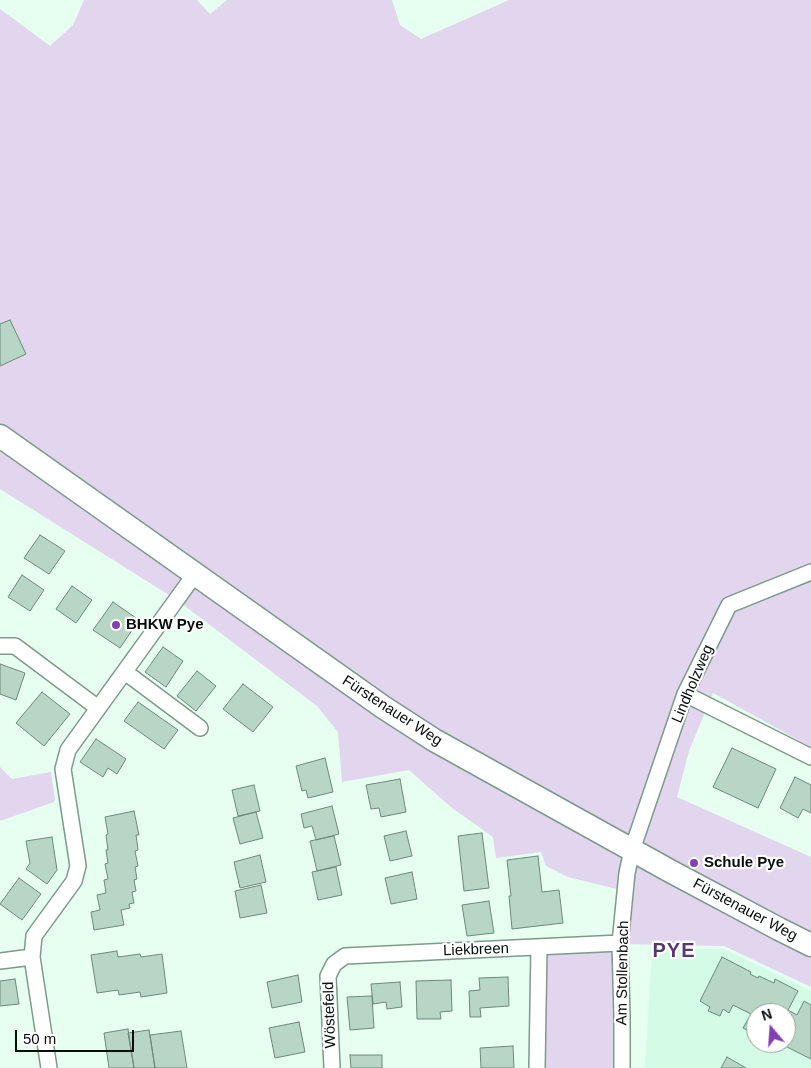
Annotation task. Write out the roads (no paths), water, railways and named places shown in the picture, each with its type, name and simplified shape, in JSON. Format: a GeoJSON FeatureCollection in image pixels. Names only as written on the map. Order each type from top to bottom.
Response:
{"type":"FeatureCollection","features":[{"type":"Feature","properties":{"kind":"street","name":"Fürstenauer Weg"},"geometry":{"type":"LineString","coordinates":[[0,436],[383,707],[434,740],[632,850],[778,929],[811,944]]}},
{"type":"Feature","properties":{"kind":"street","name":"Lindholzweg"},"geometry":{"type":"LineString","coordinates":[[632,850],[685,694],[729,605],[811,572]]}},
{"type":"Feature","properties":{"kind":"street"},"geometry":{"type":"LineString","coordinates":[[49,1068],[32,957],[34,936],[74,881],[78,866],[63,769],[68,750],[195,574]]}},
{"type":"Feature","properties":{"kind":"street"},"geometry":{"type":"LineString","coordinates":[[0,646],[15,646],[98,708]]}},
{"type":"Feature","properties":{"kind":"street"},"geometry":{"type":"LineString","coordinates":[[124,672],[200,728]]}},
{"type":"Feature","properties":{"kind":"street"},"geometry":{"type":"LineString","coordinates":[[685,694],[811,756]]}},
{"type":"Feature","properties":{"kind":"street","name":"Am Stollenbach"},"geometry":{"type":"LineString","coordinates":[[622,1068],[620,944],[627,873],[632,850]]}},
{"type":"Feature","properties":{"kind":"street","name":"Liekbreen"},"geometry":{"type":"LineString","coordinates":[[334,964],[345,956],[359,955],[620,944]]}},
{"type":"Feature","properties":{"kind":"street"},"geometry":{"type":"LineString","coordinates":[[537,1068],[539,947]]}},
{"type":"Feature","properties":{"kind":"street"},"geometry":{"type":"LineString","coordinates":[[0,961],[32,957]]}},
{"type":"Feature","properties":{"kind":"street","name":"Wöstefeld"},"geometry":{"type":"LineString","coordinates":[[332,1068],[328,976],[334,964]]}},
{"type":"Feature","properties":{"kind":"place","name":"BHKW Pye"},"geometry":{"type":"Point","coordinates":[116,625]}},
{"type":"Feature","properties":{"kind":"place","name":"Schule Pye"},"geometry":{"type":"Point","coordinates":[694,863]}},
{"type":"Feature","properties":{"kind":"district","name":"PYE"},"geometry":{"type":"Point","coordinates":[674,951]}}]}
